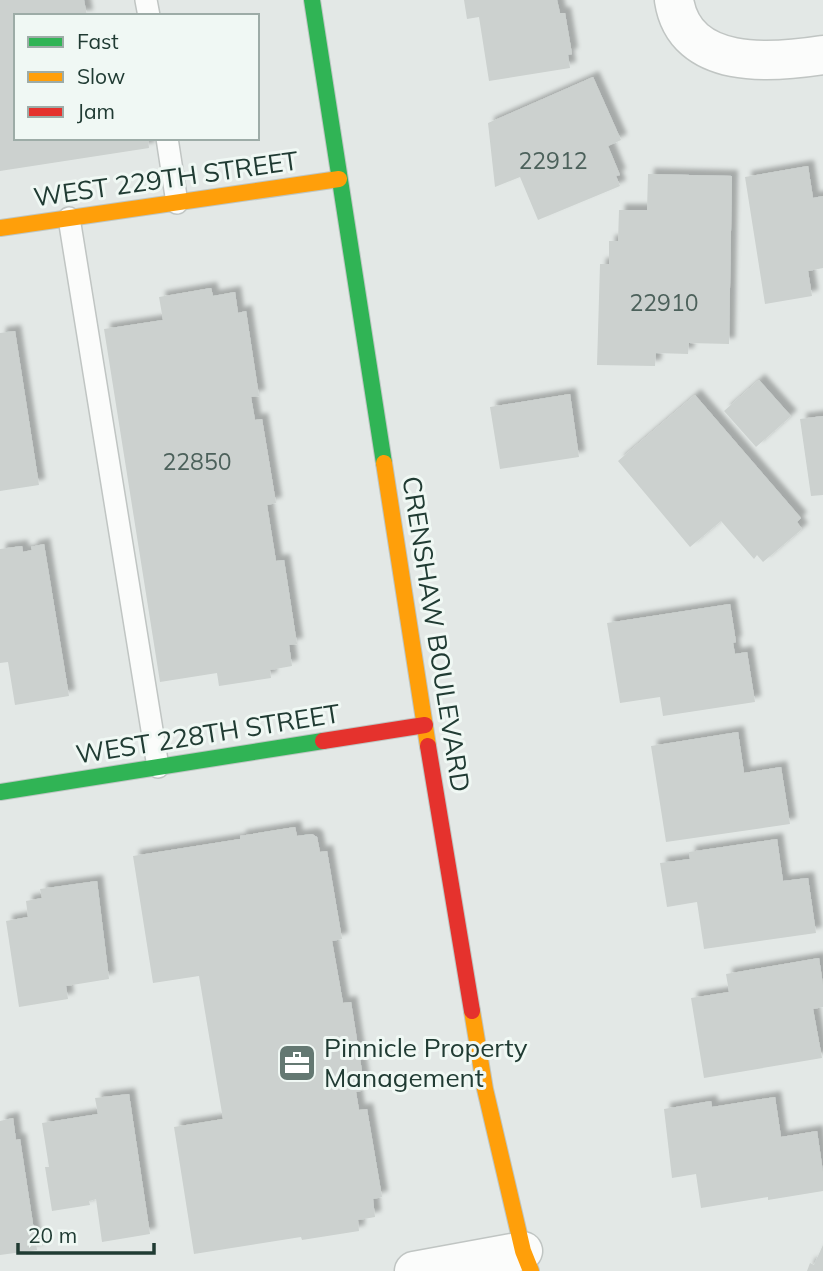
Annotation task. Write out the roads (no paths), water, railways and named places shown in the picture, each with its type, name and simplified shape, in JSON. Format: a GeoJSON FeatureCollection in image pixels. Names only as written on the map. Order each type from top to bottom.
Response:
{"type":"FeatureCollection","features":[{"type":"Feature","properties":{"kind":"main road","name":"CRENSHAW BOULEVARD"},"geometry":{"type":"LineString","coordinates":[[312,0],[425,725],[485,1089],[527,1261]]}},
{"type":"Feature","properties":{"kind":"main road","name":"WEST 229TH STREET"},"geometry":{"type":"LineString","coordinates":[[0,228],[340,178]]}},
{"type":"Feature","properties":{"kind":"main road","name":"WEST 228TH STREET"},"geometry":{"type":"LineString","coordinates":[[0,792],[425,725]]}},
{"type":"Feature","properties":{"kind":"street"},"geometry":{"type":"LineString","coordinates":[[674,0],[687,32],[711,50],[744,61],[783,61],[823,55]]}},
{"type":"Feature","properties":{"kind":"street"},"geometry":{"type":"LineString","coordinates":[[414,1271],[527,1261]]}},
{"type":"Feature","properties":{"kind":"lane"},"geometry":{"type":"LineString","coordinates":[[167,140],[177,203]]}},
{"type":"Feature","properties":{"kind":"lane"},"geometry":{"type":"LineString","coordinates":[[69,218],[159,767]]}},
{"type":"Feature","properties":{"kind":"place","name":"Pinnicle Property Management"},"geometry":{"type":"Point","coordinates":[297,1063]}}]}
